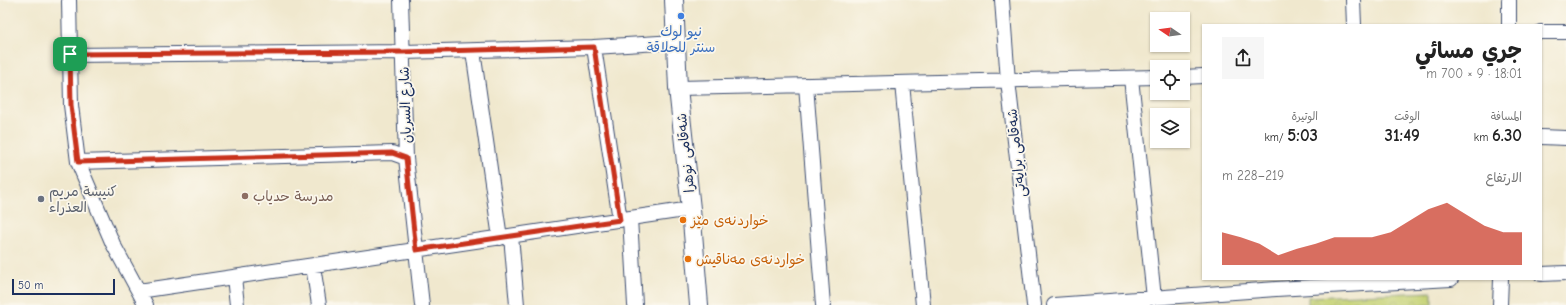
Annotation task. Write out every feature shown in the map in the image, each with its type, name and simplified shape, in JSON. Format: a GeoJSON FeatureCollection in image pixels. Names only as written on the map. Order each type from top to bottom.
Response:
{"type":"FeatureCollection","features":[{"type":"Feature","properties":{"kind":"street"},"geometry":{"type":"LineString","coordinates":[[69,0],[71,105],[78,162],[113,244],[146,305]]}},
{"type":"Feature","properties":{"kind":"street","name":"شارع السريان"},"geometry":{"type":"LineString","coordinates":[[401,0],[406,158],[422,305]]}},
{"type":"Feature","properties":{"kind":"street","name":"شەقامی نوهرا"},"geometry":{"type":"LineString","coordinates":[[674,0],[678,88],[691,209],[699,305]]}},
{"type":"Feature","properties":{"kind":"street","name":"شەقامی برایەتی"},"geometry":{"type":"LineString","coordinates":[[1002,0],[1008,81],[1034,305]]}},
{"type":"Feature","properties":{"kind":"street"},"geometry":{"type":"LineString","coordinates":[[1353,0],[1354,24]]}},
{"type":"Feature","properties":{"kind":"street"},"geometry":{"type":"LineString","coordinates":[[1509,0],[1509,24]]}},
{"type":"Feature","properties":{"kind":"street"},"geometry":{"type":"LineString","coordinates":[[1542,32],[1566,32]]}},
{"type":"Feature","properties":{"kind":"street"},"geometry":{"type":"LineString","coordinates":[[70,54],[473,51],[594,47],[676,42]]}},
{"type":"Feature","properties":{"kind":"street"},"geometry":{"type":"LineString","coordinates":[[594,47],[625,219],[635,305]]}},
{"type":"Feature","properties":{"kind":"street"},"geometry":{"type":"LineString","coordinates":[[473,51],[518,305]]}},
{"type":"Feature","properties":{"kind":"street"},"geometry":{"type":"LineString","coordinates":[[1190,77],[1202,76]]}},
{"type":"Feature","properties":{"kind":"street"},"geometry":{"type":"LineString","coordinates":[[678,88],[1150,77]]}},
{"type":"Feature","properties":{"kind":"street"},"geometry":{"type":"LineString","coordinates":[[1131,78],[1154,298]]}},
{"type":"Feature","properties":{"kind":"street"},"geometry":{"type":"LineString","coordinates":[[902,83],[923,305]]}},
{"type":"Feature","properties":{"kind":"street"},"geometry":{"type":"LineString","coordinates":[[806,85],[823,305]]}},
{"type":"Feature","properties":{"kind":"street"},"geometry":{"type":"LineString","coordinates":[[1542,137],[1566,138]]}},
{"type":"Feature","properties":{"kind":"street"},"geometry":{"type":"LineString","coordinates":[[78,162],[392,153],[406,158]]}},
{"type":"Feature","properties":{"kind":"street"},"geometry":{"type":"LineString","coordinates":[[139,291],[691,209]]}},
{"type":"Feature","properties":{"kind":"street"},"geometry":{"type":"LineString","coordinates":[[313,266],[319,305]]}},
{"type":"Feature","properties":{"kind":"street"},"geometry":{"type":"LineString","coordinates":[[1542,274],[1566,273]]}},
{"type":"Feature","properties":{"kind":"street"},"geometry":{"type":"LineString","coordinates":[[234,277],[237,305]]}},
{"type":"Feature","properties":{"kind":"street"},"geometry":{"type":"LineString","coordinates":[[1054,305],[1154,298],[1276,284],[1408,280]]}},
{"type":"Feature","properties":{"kind":"street"},"geometry":{"type":"LineString","coordinates":[[1500,305],[1501,280]]}},
{"type":"Feature","properties":{"kind":"green space"},"geometry":{"type":"Polygon","coordinates":[[[1432,292],[1432,305],[1308,305],[1308,297],[1432,292]]]}},
{"type":"Feature","properties":{"kind":"place","name":"نيو لوك سنتر للحلاقة"},"geometry":{"type":"Point","coordinates":[681,16]}},
{"type":"Feature","properties":{"kind":"place","name":"مدرسة حدياب"},"geometry":{"type":"Point","coordinates":[245,196]}},
{"type":"Feature","properties":{"kind":"place","name":"كنيسة مريم العذراء"},"geometry":{"type":"Point","coordinates":[41,199]}},
{"type":"Feature","properties":{"kind":"place","name":"خواردنەی مێز"},"geometry":{"type":"Point","coordinates":[683,220]}},
{"type":"Feature","properties":{"kind":"place","name":"خواردنەی مەناقیش"},"geometry":{"type":"Point","coordinates":[688,259]}},
{"type":"Feature","properties":{"kind":"route"},"geometry":{"type":"LineString","coordinates":[[594,47],[620,220],[416,250],[406,158],[392,153],[78,162],[71,105],[70,54],[403,52],[594,47]]}}]}
